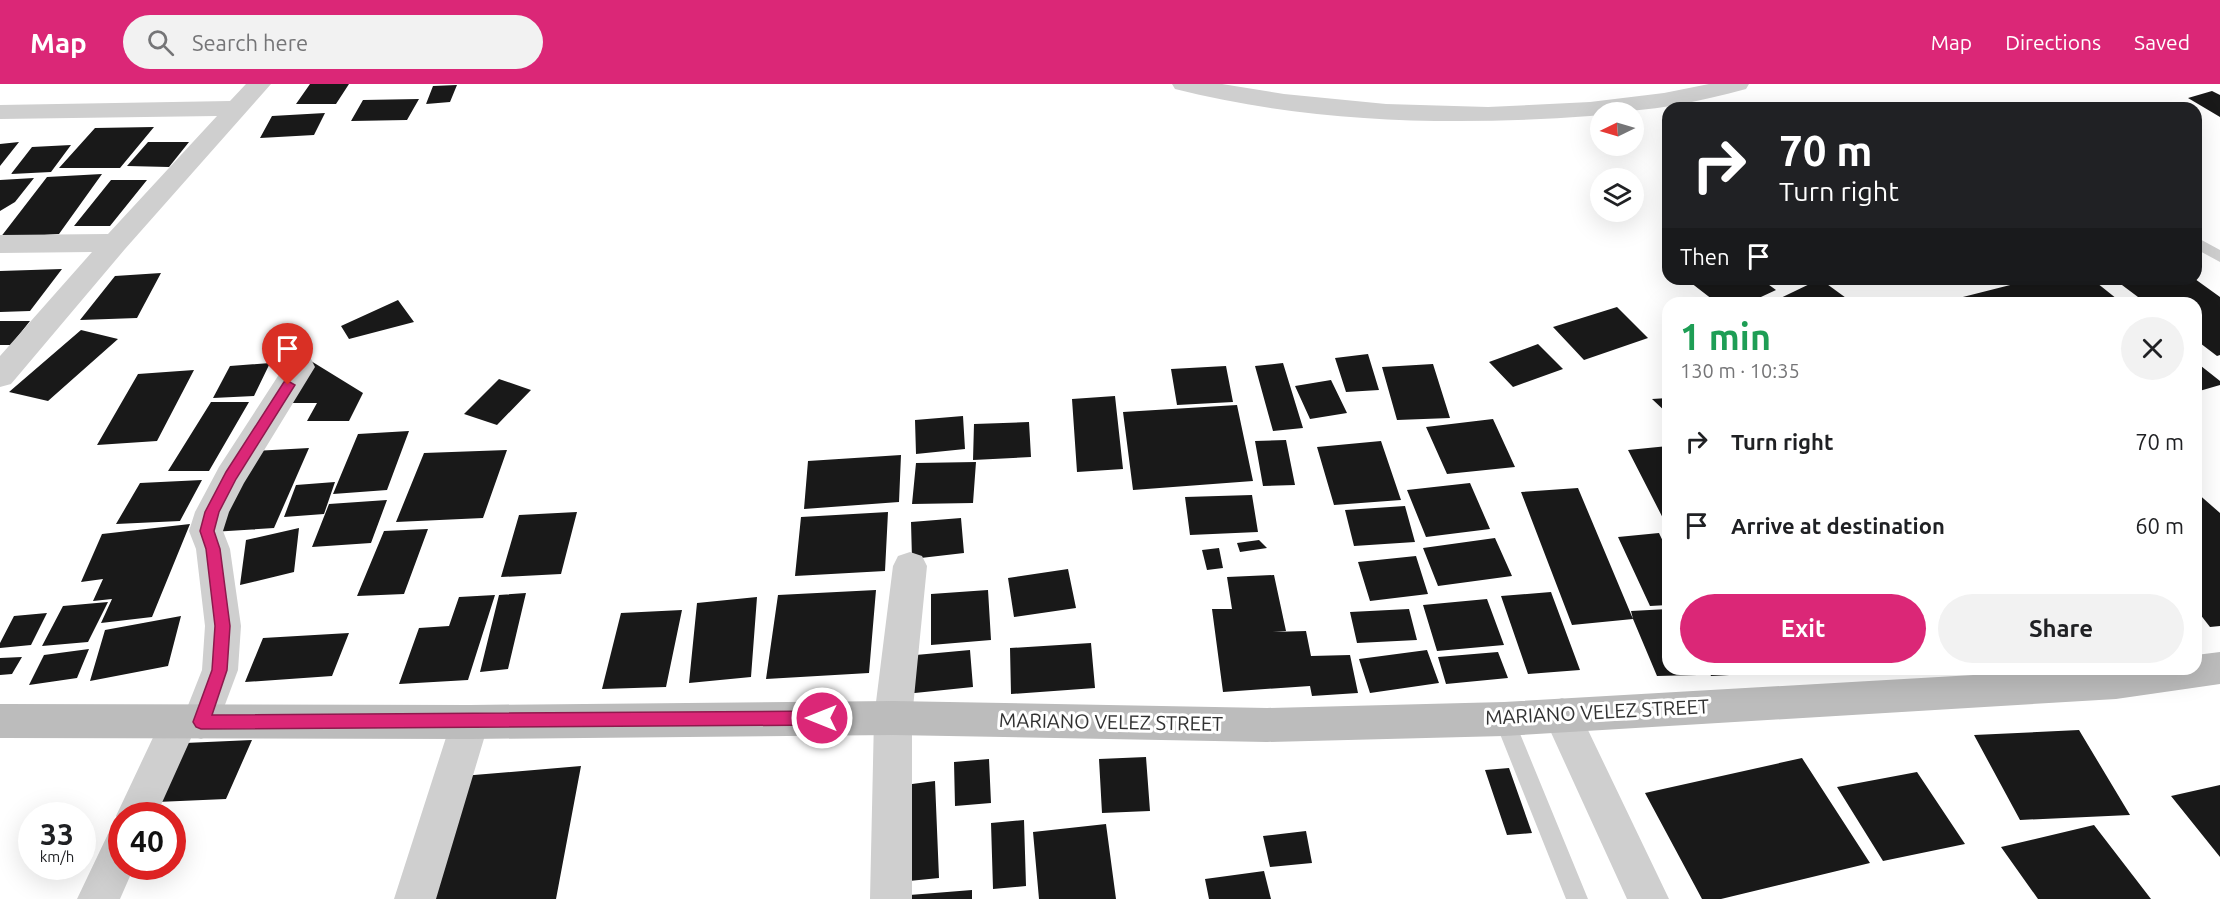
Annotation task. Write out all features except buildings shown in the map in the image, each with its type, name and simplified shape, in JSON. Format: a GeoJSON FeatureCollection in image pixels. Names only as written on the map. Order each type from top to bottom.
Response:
{"type":"FeatureCollection","features":[{"type":"Feature","properties":{"kind":"street"},"geometry":{"type":"LineString","coordinates":[[0,376],[115,243],[259,84]]}},
{"type":"Feature","properties":{"kind":"street"},"geometry":{"type":"LineString","coordinates":[[1184,84],[1223,92],[1343,109],[1453,114],[1544,113],[1635,104],[1737,84]]}},
{"type":"Feature","properties":{"kind":"street"},"geometry":{"type":"LineString","coordinates":[[0,112],[238,108]]}},
{"type":"Feature","properties":{"kind":"street"},"geometry":{"type":"LineString","coordinates":[[0,244],[115,243]]}},
{"type":"Feature","properties":{"kind":"street"},"geometry":{"type":"LineString","coordinates":[[144,802],[220,670],[223,626],[213,549],[207,531],[212,512],[231,476],[300,367]]}},
{"type":"Feature","properties":{"kind":"street"},"geometry":{"type":"LineString","coordinates":[[891,899],[893,718],[910,566]]}},
{"type":"Feature","properties":{"kind":"street","name":"MARIANO VELEZ STREET"},"geometry":{"type":"LineString","coordinates":[[2202,669],[2220,668]]}},
{"type":"Feature","properties":{"kind":"street","name":"MARIANO VELEZ STREET"},"geometry":{"type":"LineString","coordinates":[[0,721],[470,722],[893,718],[1267,725],[1504,719],[2111,676]]}},
{"type":"Feature","properties":{"kind":"street"},"geometry":{"type":"LineString","coordinates":[[1562,715],[1648,899]]}},
{"type":"Feature","properties":{"kind":"street"},"geometry":{"type":"LineString","coordinates":[[415,899],[470,722]]}},
{"type":"Feature","properties":{"kind":"street"},"geometry":{"type":"LineString","coordinates":[[99,899],[108,879]]}},
{"type":"Feature","properties":{"kind":"lane"},"geometry":{"type":"LineString","coordinates":[[2202,246],[2220,257]]}},
{"type":"Feature","properties":{"kind":"lane"},"geometry":{"type":"LineString","coordinates":[[1504,719],[1577,899]]}},
{"type":"Feature","properties":{"kind":"route"},"geometry":{"type":"LineString","coordinates":[[288,385],[231,476],[212,512],[207,531],[213,549],[223,626],[220,670],[201,722],[822,718]]}}]}
